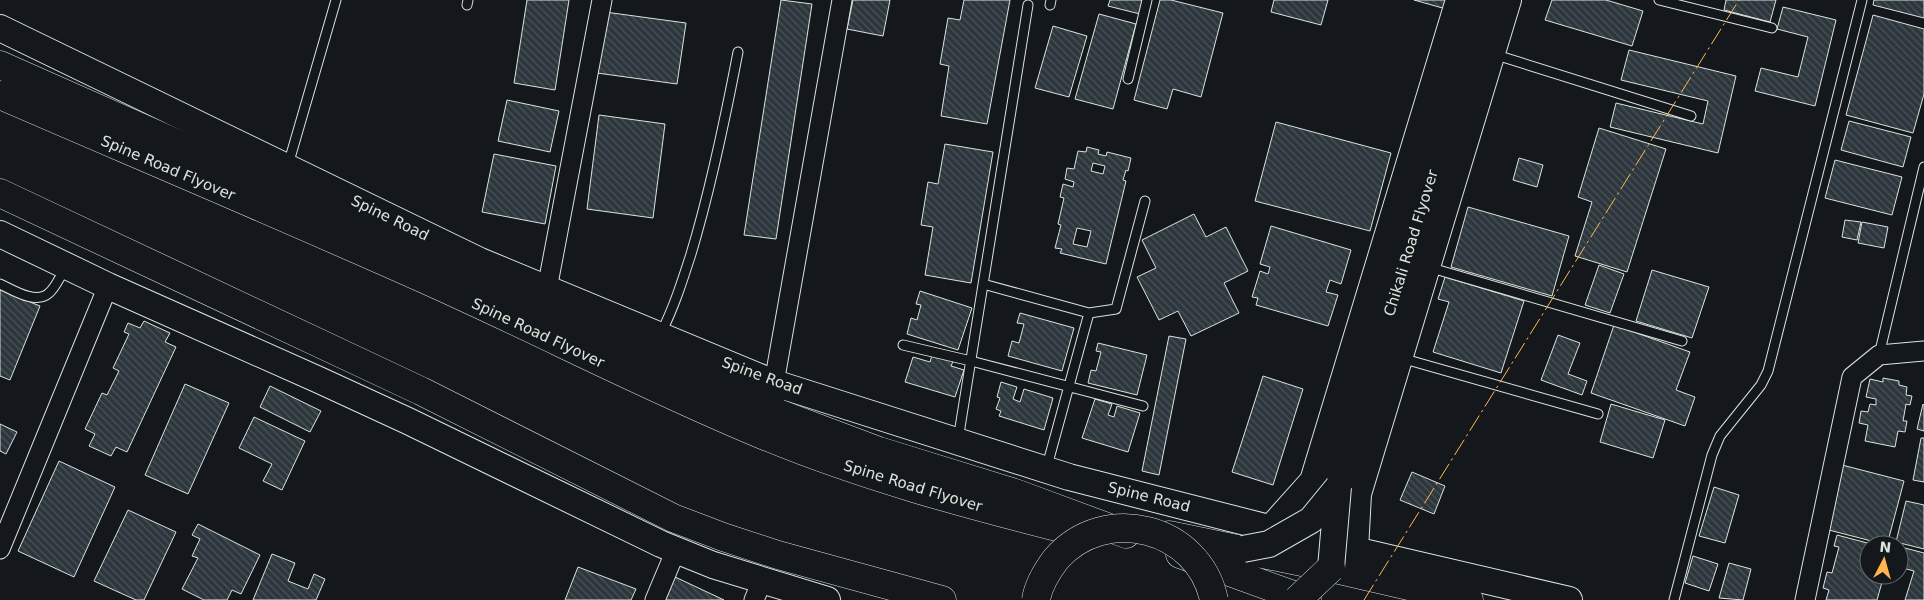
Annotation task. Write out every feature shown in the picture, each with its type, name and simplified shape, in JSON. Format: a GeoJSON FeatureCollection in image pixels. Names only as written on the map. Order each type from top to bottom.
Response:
{"type":"FeatureCollection","features":[{"type":"Feature","properties":{"kind":"main road","name":"Spine Road"},"geometry":{"type":"LineString","coordinates":[[0,64],[437,259],[678,372],[767,409],[879,452],[1015,493],[1307,600]]}},
{"type":"Feature","properties":{"kind":"main road","name":"Spine Road Flyover"},"geometry":{"type":"LineString","coordinates":[[0,95],[426,280],[666,393],[761,435],[873,476],[1009,515],[1089,535]]}},
{"type":"Feature","properties":{"kind":"main road"},"geometry":{"type":"LineString","coordinates":[[0,193],[421,391],[673,518],[723,537],[778,554],[942,600]]}},
{"type":"Feature","properties":{"kind":"main road"},"geometry":{"type":"LineString","coordinates":[[767,409],[774,382]]}},
{"type":"Feature","properties":{"kind":"main road","name":"Spine Road Flyover"},"geometry":{"type":"LineString","coordinates":[[1036,600],[1042,581],[1062,553],[1074,543],[1089,535],[1105,530],[1122,528],[1139,529],[1242,549],[1469,600]]}},
{"type":"Feature","properties":{"kind":"main road","name":"Spine Road Flyover"},"geometry":{"type":"LineString","coordinates":[[1155,533],[1178,544],[1196,561],[1206,575],[1214,600]]}},
{"type":"Feature","properties":{"kind":"main road"},"geometry":{"type":"LineString","coordinates":[[1297,600],[1331,568]]}},
{"type":"Feature","properties":{"kind":"street"},"geometry":{"type":"LineString","coordinates":[[547,289],[602,0]]}},
{"type":"Feature","properties":{"kind":"street"},"geometry":{"type":"LineString","coordinates":[[774,382],[842,0]]}},
{"type":"Feature","properties":{"kind":"street"},"geometry":{"type":"LineString","coordinates":[[1271,528],[1313,481],[1459,0]]}},
{"type":"Feature","properties":{"kind":"street","name":"Chikali Road Flyover"},"geometry":{"type":"LineString","coordinates":[[1331,568],[1338,487],[1484,0]]}},
{"type":"Feature","properties":{"kind":"street"},"geometry":{"type":"LineString","coordinates":[[1356,550],[1358,494],[1508,0]]}},
{"type":"Feature","properties":{"kind":"street","name":"Spine Road"},"geometry":{"type":"LineString","coordinates":[[0,28],[480,261],[774,382],[1069,477],[1356,550],[1569,600]]}},
{"type":"Feature","properties":{"kind":"street"},"geometry":{"type":"LineString","coordinates":[[0,234],[108,286],[408,421],[661,544],[713,565],[758,591],[827,600]]}},
{"type":"Feature","properties":{"kind":"street"},"geometry":{"type":"LineString","coordinates":[[0,549],[108,286]]}},
{"type":"Feature","properties":{"kind":"street"},"geometry":{"type":"LineString","coordinates":[[1805,600],[1852,377],[1879,355],[1924,351]]}},
{"type":"Feature","properties":{"kind":"street","name":"Chikali Road Flyover"},"geometry":{"type":"LineString","coordinates":[[1242,549],[1269,544],[1311,520],[1338,487]]}},
{"type":"Feature","properties":{"kind":"street"},"geometry":{"type":"LineString","coordinates":[[655,600],[676,550]]}},
{"type":"Feature","properties":{"kind":"lane"},"geometry":{"type":"LineString","coordinates":[[287,168],[336,0]]}},
{"type":"Feature","properties":{"kind":"lane"},"geometry":{"type":"LineString","coordinates":[[1128,79],[1147,0]]}},
{"type":"Feature","properties":{"kind":"lane"},"geometry":{"type":"LineString","coordinates":[[1658,0],[1772,28]]}},
{"type":"Feature","properties":{"kind":"lane"},"geometry":{"type":"LineString","coordinates":[[1674,600],[1712,455],[1720,436],[1761,385],[1768,371],[1862,0]]}},
{"type":"Feature","properties":{"kind":"lane"},"geometry":{"type":"LineString","coordinates":[[958,440],[1028,5]]}},
{"type":"Feature","properties":{"kind":"lane"},"geometry":{"type":"LineString","coordinates":[[659,335],[674,308],[696,235],[717,157],[738,52]]}},
{"type":"Feature","properties":{"kind":"lane"},"geometry":{"type":"LineString","coordinates":[[1491,53],[1691,116]]}},
{"type":"Feature","properties":{"kind":"lane"},"geometry":{"type":"LineString","coordinates":[[1879,355],[1924,167]]}},
{"type":"Feature","properties":{"kind":"lane"},"geometry":{"type":"LineString","coordinates":[[983,284],[1089,313],[1116,309],[1145,201]]}},
{"type":"Feature","properties":{"kind":"lane"},"geometry":{"type":"LineString","coordinates":[[0,284],[34,298],[42,297],[50,292],[66,266]]}},
{"type":"Feature","properties":{"kind":"lane"},"geometry":{"type":"LineString","coordinates":[[1427,267],[1682,340]]}},
{"type":"Feature","properties":{"kind":"lane"},"geometry":{"type":"LineString","coordinates":[[1046,469],[1089,313]]}},
{"type":"Feature","properties":{"kind":"lane"},"geometry":{"type":"LineString","coordinates":[[903,345],[971,360],[1143,406]]}},
{"type":"Feature","properties":{"kind":"lane"},"geometry":{"type":"LineString","coordinates":[[1399,357],[1598,414]]}},
{"type":"Feature","properties":{"kind":"building"},"geometry":{"type":"Polygon","coordinates":[[[527,0],[569,0],[555,90],[514,83],[527,0]]]}},
{"type":"Feature","properties":{"kind":"building"},"geometry":{"type":"Polygon","coordinates":[[[781,0],[812,4],[776,239],[744,235],[781,0]]]}},
{"type":"Feature","properties":{"kind":"building"},"geometry":{"type":"Polygon","coordinates":[[[853,0],[890,0],[883,36],[847,29],[853,0]]]}},
{"type":"Feature","properties":{"kind":"building"},"geometry":{"type":"Polygon","coordinates":[[[964,0],[1010,0],[987,124],[941,116],[949,66],[940,64],[948,18],[960,20],[964,0]]]}},
{"type":"Feature","properties":{"kind":"building"},"geometry":{"type":"Polygon","coordinates":[[[1110,0],[1144,0],[1140,14],[1108,6],[1110,0]]]}},
{"type":"Feature","properties":{"kind":"building"},"geometry":{"type":"Polygon","coordinates":[[[1160,0],[1171,0],[1223,13],[1201,97],[1173,89],[1167,109],[1134,100],[1160,0]]]}},
{"type":"Feature","properties":{"kind":"building"},"geometry":{"type":"Polygon","coordinates":[[[1274,0],[1328,0],[1321,25],[1271,12],[1274,0]]]}},
{"type":"Feature","properties":{"kind":"building"},"geometry":{"type":"Polygon","coordinates":[[[1414,0],[1449,0],[1446,9],[1414,0]]]}},
{"type":"Feature","properties":{"kind":"building"},"geometry":{"type":"Polygon","coordinates":[[[1552,0],[1606,0],[1643,11],[1632,46],[1545,20],[1552,0]]]}},
{"type":"Feature","properties":{"kind":"building"},"geometry":{"type":"Polygon","coordinates":[[[1726,0],[1776,0],[1770,22],[1724,10],[1726,0]]]}},
{"type":"Feature","properties":{"kind":"building"},"geometry":{"type":"Polygon","coordinates":[[[1874,0],[1924,0],[1924,18],[1873,5],[1874,0]]]}},
{"type":"Feature","properties":{"kind":"building"},"geometry":{"type":"Polygon","coordinates":[[[1783,7],[1836,20],[1815,106],[1755,91],[1761,68],[1798,77],[1808,37],[1777,29],[1783,7]]]}},
{"type":"Feature","properties":{"kind":"building"},"geometry":{"type":"Polygon","coordinates":[[[605,12],[686,23],[677,84],[597,73],[605,12]]]}},
{"type":"Feature","properties":{"kind":"building"},"geometry":{"type":"Polygon","coordinates":[[[1099,14],[1136,24],[1113,109],[1075,99],[1099,14]]]}},
{"type":"Feature","properties":{"kind":"building"},"geometry":{"type":"Polygon","coordinates":[[[1873,15],[1924,29],[1924,94],[1913,133],[1846,115],[1873,15]]]}},
{"type":"Feature","properties":{"kind":"building"},"geometry":{"type":"Polygon","coordinates":[[[1053,26],[1087,36],[1069,97],[1035,88],[1053,26]]]}},
{"type":"Feature","properties":{"kind":"building"},"geometry":{"type":"Polygon","coordinates":[[[1629,50],[1736,76],[1718,153],[1610,127],[1616,103],[1703,124],[1708,101],[1621,80],[1629,50]]]}},
{"type":"Feature","properties":{"kind":"building"},"geometry":{"type":"Polygon","coordinates":[[[507,100],[559,111],[550,152],[498,141],[507,100]]]}},
{"type":"Feature","properties":{"kind":"building"},"geometry":{"type":"Polygon","coordinates":[[[599,115],[665,124],[653,218],[587,209],[599,115]]]}},
{"type":"Feature","properties":{"kind":"building"},"geometry":{"type":"Polygon","coordinates":[[[1849,121],[1911,137],[1903,167],[1841,150],[1849,121]]]}},
{"type":"Feature","properties":{"kind":"building"},"geometry":{"type":"Polygon","coordinates":[[[1276,122],[1391,153],[1370,231],[1255,201],[1276,122]]]}},
{"type":"Feature","properties":{"kind":"building"},"geometry":{"type":"Polygon","coordinates":[[[1599,128],[1666,149],[1627,272],[1575,256],[1592,202],[1578,197],[1599,128]]]}},
{"type":"Feature","properties":{"kind":"building"},"geometry":{"type":"Polygon","coordinates":[[[945,144],[993,152],[971,283],[925,275],[933,227],[921,225],[928,182],[938,184],[945,144]]]}},
{"type":"Feature","properties":{"kind":"building"},"geometry":{"type":"Polygon","coordinates":[[[1087,147],[1099,150],[1098,154],[1106,156],[1107,152],[1131,158],[1128,171],[1126,170],[1123,180],[1126,181],[1106,264],[1060,253],[1062,249],[1055,248],[1061,225],[1058,224],[1064,198],[1060,197],[1063,184],[1073,187],[1074,182],[1065,179],[1067,168],[1074,169],[1078,151],[1086,152],[1087,147]],[[1093,163],[1091,171],[1103,174],[1105,166],[1093,163]],[[1077,228],[1073,244],[1087,247],[1091,231],[1077,228]]]}},
{"type":"Feature","properties":{"kind":"building"},"geometry":{"type":"Polygon","coordinates":[[[494,154],[556,166],[545,224],[482,212],[494,154]]]}},
{"type":"Feature","properties":{"kind":"building"},"geometry":{"type":"Polygon","coordinates":[[[1519,158],[1543,165],[1537,187],[1513,180],[1519,158]]]}},
{"type":"Feature","properties":{"kind":"building"},"geometry":{"type":"Polygon","coordinates":[[[1835,160],[1902,177],[1892,215],[1825,198],[1835,160]]]}},
{"type":"Feature","properties":{"kind":"building"},"geometry":{"type":"Polygon","coordinates":[[[1468,207],[1569,236],[1552,296],[1451,267],[1468,207]]]}},
{"type":"Feature","properties":{"kind":"building"},"geometry":{"type":"Polygon","coordinates":[[[1194,214],[1206,237],[1226,227],[1248,271],[1224,283],[1239,313],[1191,336],[1178,311],[1159,320],[1137,277],[1156,268],[1142,240],[1194,214]]]}},
{"type":"Feature","properties":{"kind":"building"},"geometry":{"type":"Polygon","coordinates":[[[1845,220],[1861,222],[1857,240],[1842,237],[1845,220]]]}},
{"type":"Feature","properties":{"kind":"building"},"geometry":{"type":"Polygon","coordinates":[[[1862,222],[1888,227],[1884,248],[1858,243],[1862,222]]]}},
{"type":"Feature","properties":{"kind":"building"},"geometry":{"type":"Polygon","coordinates":[[[1271,226],[1351,250],[1341,284],[1330,280],[1326,292],[1338,295],[1328,326],[1256,305],[1258,298],[1252,297],[1260,271],[1268,274],[1270,267],[1260,264],[1271,226]]]}},
{"type":"Feature","properties":{"kind":"building"},"geometry":{"type":"Polygon","coordinates":[[[1599,265],[1624,274],[1610,313],[1585,305],[1599,265]]]}},
{"type":"Feature","properties":{"kind":"building"},"geometry":{"type":"Polygon","coordinates":[[[1652,270],[1709,287],[1692,338],[1636,321],[1652,270]]]}},
{"type":"Feature","properties":{"kind":"building"},"geometry":{"type":"Polygon","coordinates":[[[1445,277],[1524,301],[1501,373],[1433,352],[1449,302],[1438,299],[1445,277]]]}},
{"type":"Feature","properties":{"kind":"building"},"geometry":{"type":"Polygon","coordinates":[[[0,290],[40,306],[10,380],[0,376],[0,290]]]}},
{"type":"Feature","properties":{"kind":"building"},"geometry":{"type":"Polygon","coordinates":[[[920,291],[972,308],[958,350],[907,334],[911,318],[917,320],[921,305],[916,304],[920,291]]]}},
{"type":"Feature","properties":{"kind":"building"},"geometry":{"type":"Polygon","coordinates":[[[1020,313],[1074,328],[1062,371],[1008,356],[1012,341],[1019,343],[1024,324],[1017,323],[1020,313]]]}},
{"type":"Feature","properties":{"kind":"building"},"geometry":{"type":"Polygon","coordinates":[[[144,321],[170,333],[165,342],[176,347],[127,452],[116,447],[111,456],[89,446],[95,434],[85,429],[102,393],[107,395],[119,371],[113,368],[129,334],[124,332],[128,323],[140,328],[144,321]]]}},
{"type":"Feature","properties":{"kind":"building"},"geometry":{"type":"Polygon","coordinates":[[[1614,325],[1690,352],[1676,390],[1695,397],[1685,426],[1591,393],[1614,325]]]}},
{"type":"Feature","properties":{"kind":"building"},"geometry":{"type":"Polygon","coordinates":[[[1558,335],[1580,343],[1568,374],[1587,381],[1582,395],[1541,380],[1558,335]]]}},
{"type":"Feature","properties":{"kind":"building"},"geometry":{"type":"Polygon","coordinates":[[[1169,336],[1186,339],[1159,475],[1142,471],[1169,336]]]}},
{"type":"Feature","properties":{"kind":"building"},"geometry":{"type":"Polygon","coordinates":[[[1098,343],[1147,355],[1137,395],[1088,383],[1091,370],[1096,371],[1101,352],[1096,351],[1098,343]]]}},
{"type":"Feature","properties":{"kind":"building"},"geometry":{"type":"Polygon","coordinates":[[[933,352],[954,359],[951,366],[964,370],[955,397],[905,382],[913,357],[930,362],[933,352]]]}},
{"type":"Feature","properties":{"kind":"building"},"geometry":{"type":"Polygon","coordinates":[[[1263,376],[1303,389],[1273,485],[1232,472],[1263,376]]]}},
{"type":"Feature","properties":{"kind":"building"},"geometry":{"type":"Polygon","coordinates":[[[1883,378],[1899,381],[1899,385],[1907,387],[1906,395],[1912,396],[1910,405],[1906,404],[1903,421],[1907,421],[1905,432],[1898,431],[1895,447],[1865,441],[1868,425],[1859,423],[1861,411],[1868,412],[1870,404],[1876,405],[1876,399],[1866,397],[1870,379],[1883,382],[1883,378]]]}},
{"type":"Feature","properties":{"kind":"building"},"geometry":{"type":"Polygon","coordinates":[[[1001,382],[1017,387],[1013,399],[1020,402],[1024,389],[1053,398],[1044,430],[999,416],[1001,411],[996,409],[1000,398],[997,397],[1001,382]]]}},
{"type":"Feature","properties":{"kind":"building"},"geometry":{"type":"Polygon","coordinates":[[[185,384],[229,403],[188,494],[145,475],[185,384]]]}},
{"type":"Feature","properties":{"kind":"building"},"geometry":{"type":"Polygon","coordinates":[[[270,386],[321,411],[310,432],[260,407],[270,386]]]}},
{"type":"Feature","properties":{"kind":"building"},"geometry":{"type":"Polygon","coordinates":[[[1095,399],[1112,404],[1108,415],[1114,417],[1117,406],[1140,413],[1128,452],[1082,438],[1095,399]]]}},
{"type":"Feature","properties":{"kind":"building"},"geometry":{"type":"Polygon","coordinates":[[[1611,404],[1665,420],[1653,458],[1600,442],[1611,404]]]}},
{"type":"Feature","properties":{"kind":"building"},"geometry":{"type":"Polygon","coordinates":[[[1924,405],[1924,431],[1917,429],[1924,405]]]}},
{"type":"Feature","properties":{"kind":"building"},"geometry":{"type":"Polygon","coordinates":[[[254,417],[305,441],[282,490],[263,481],[272,464],[239,448],[254,417]]]}},
{"type":"Feature","properties":{"kind":"building"},"geometry":{"type":"Polygon","coordinates":[[[0,424],[17,432],[6,454],[0,451],[0,424]]]}},
{"type":"Feature","properties":{"kind":"building"},"geometry":{"type":"Polygon","coordinates":[[[1921,438],[1924,438],[1924,482],[1913,480],[1921,438]]]}},
{"type":"Feature","properties":{"kind":"building"},"geometry":{"type":"Polygon","coordinates":[[[59,461],[115,487],[74,577],[18,551],[59,461]]]}},
{"type":"Feature","properties":{"kind":"building"},"geometry":{"type":"Polygon","coordinates":[[[1842,465],[1904,481],[1890,535],[1859,535],[1859,538],[1825,529],[1842,465]]]}},
{"type":"Feature","properties":{"kind":"building"},"geometry":{"type":"Polygon","coordinates":[[[1412,472],[1445,486],[1434,514],[1400,500],[1412,472]]]}},
{"type":"Feature","properties":{"kind":"building"},"geometry":{"type":"Polygon","coordinates":[[[1714,487],[1739,495],[1725,543],[1699,536],[1714,487]]]}},
{"type":"Feature","properties":{"kind":"building"},"geometry":{"type":"Polygon","coordinates":[[[1906,501],[1924,505],[1924,549],[1909,545],[1909,535],[1898,535],[1906,501]]]}},
{"type":"Feature","properties":{"kind":"building"},"geometry":{"type":"Polygon","coordinates":[[[128,510],[176,532],[144,600],[136,600],[94,581],[128,510]]]}},
{"type":"Feature","properties":{"kind":"building"},"geometry":{"type":"Polygon","coordinates":[[[198,524],[260,555],[241,594],[232,590],[227,600],[204,600],[182,589],[198,558],[192,556],[200,539],[192,535],[198,524]]]}},
{"type":"Feature","properties":{"kind":"building"},"geometry":{"type":"Polygon","coordinates":[[[1837,535],[1859,541],[1859,585],[1881,585],[1877,600],[1826,600],[1829,590],[1823,588],[1827,572],[1832,573],[1839,547],[1834,546],[1837,535]]]}},
{"type":"Feature","properties":{"kind":"building"},"geometry":{"type":"Polygon","coordinates":[[[1909,549],[1924,553],[1924,600],[1905,600],[1914,571],[1909,570],[1909,549]]]}},
{"type":"Feature","properties":{"kind":"building"},"geometry":{"type":"Polygon","coordinates":[[[272,554],[295,563],[288,581],[308,589],[314,574],[325,579],[316,600],[253,600],[272,554]]]}},
{"type":"Feature","properties":{"kind":"building"},"geometry":{"type":"Polygon","coordinates":[[[1693,556],[1718,564],[1709,591],[1685,583],[1693,556]]]}},
{"type":"Feature","properties":{"kind":"building"},"geometry":{"type":"Polygon","coordinates":[[[1729,563],[1751,569],[1743,600],[1719,598],[1729,563]]]}},
{"type":"Feature","properties":{"kind":"building"},"geometry":{"type":"Polygon","coordinates":[[[578,567],[636,589],[631,600],[565,600],[578,567]]]}},
{"type":"Feature","properties":{"kind":"building"},"geometry":{"type":"Polygon","coordinates":[[[673,576],[724,600],[662,600],[673,576]]]}},
{"type":"Feature","properties":{"kind":"power"},"geometry":{"type":"LineString","coordinates":[[1364,600],[1739,0]]}}]}
